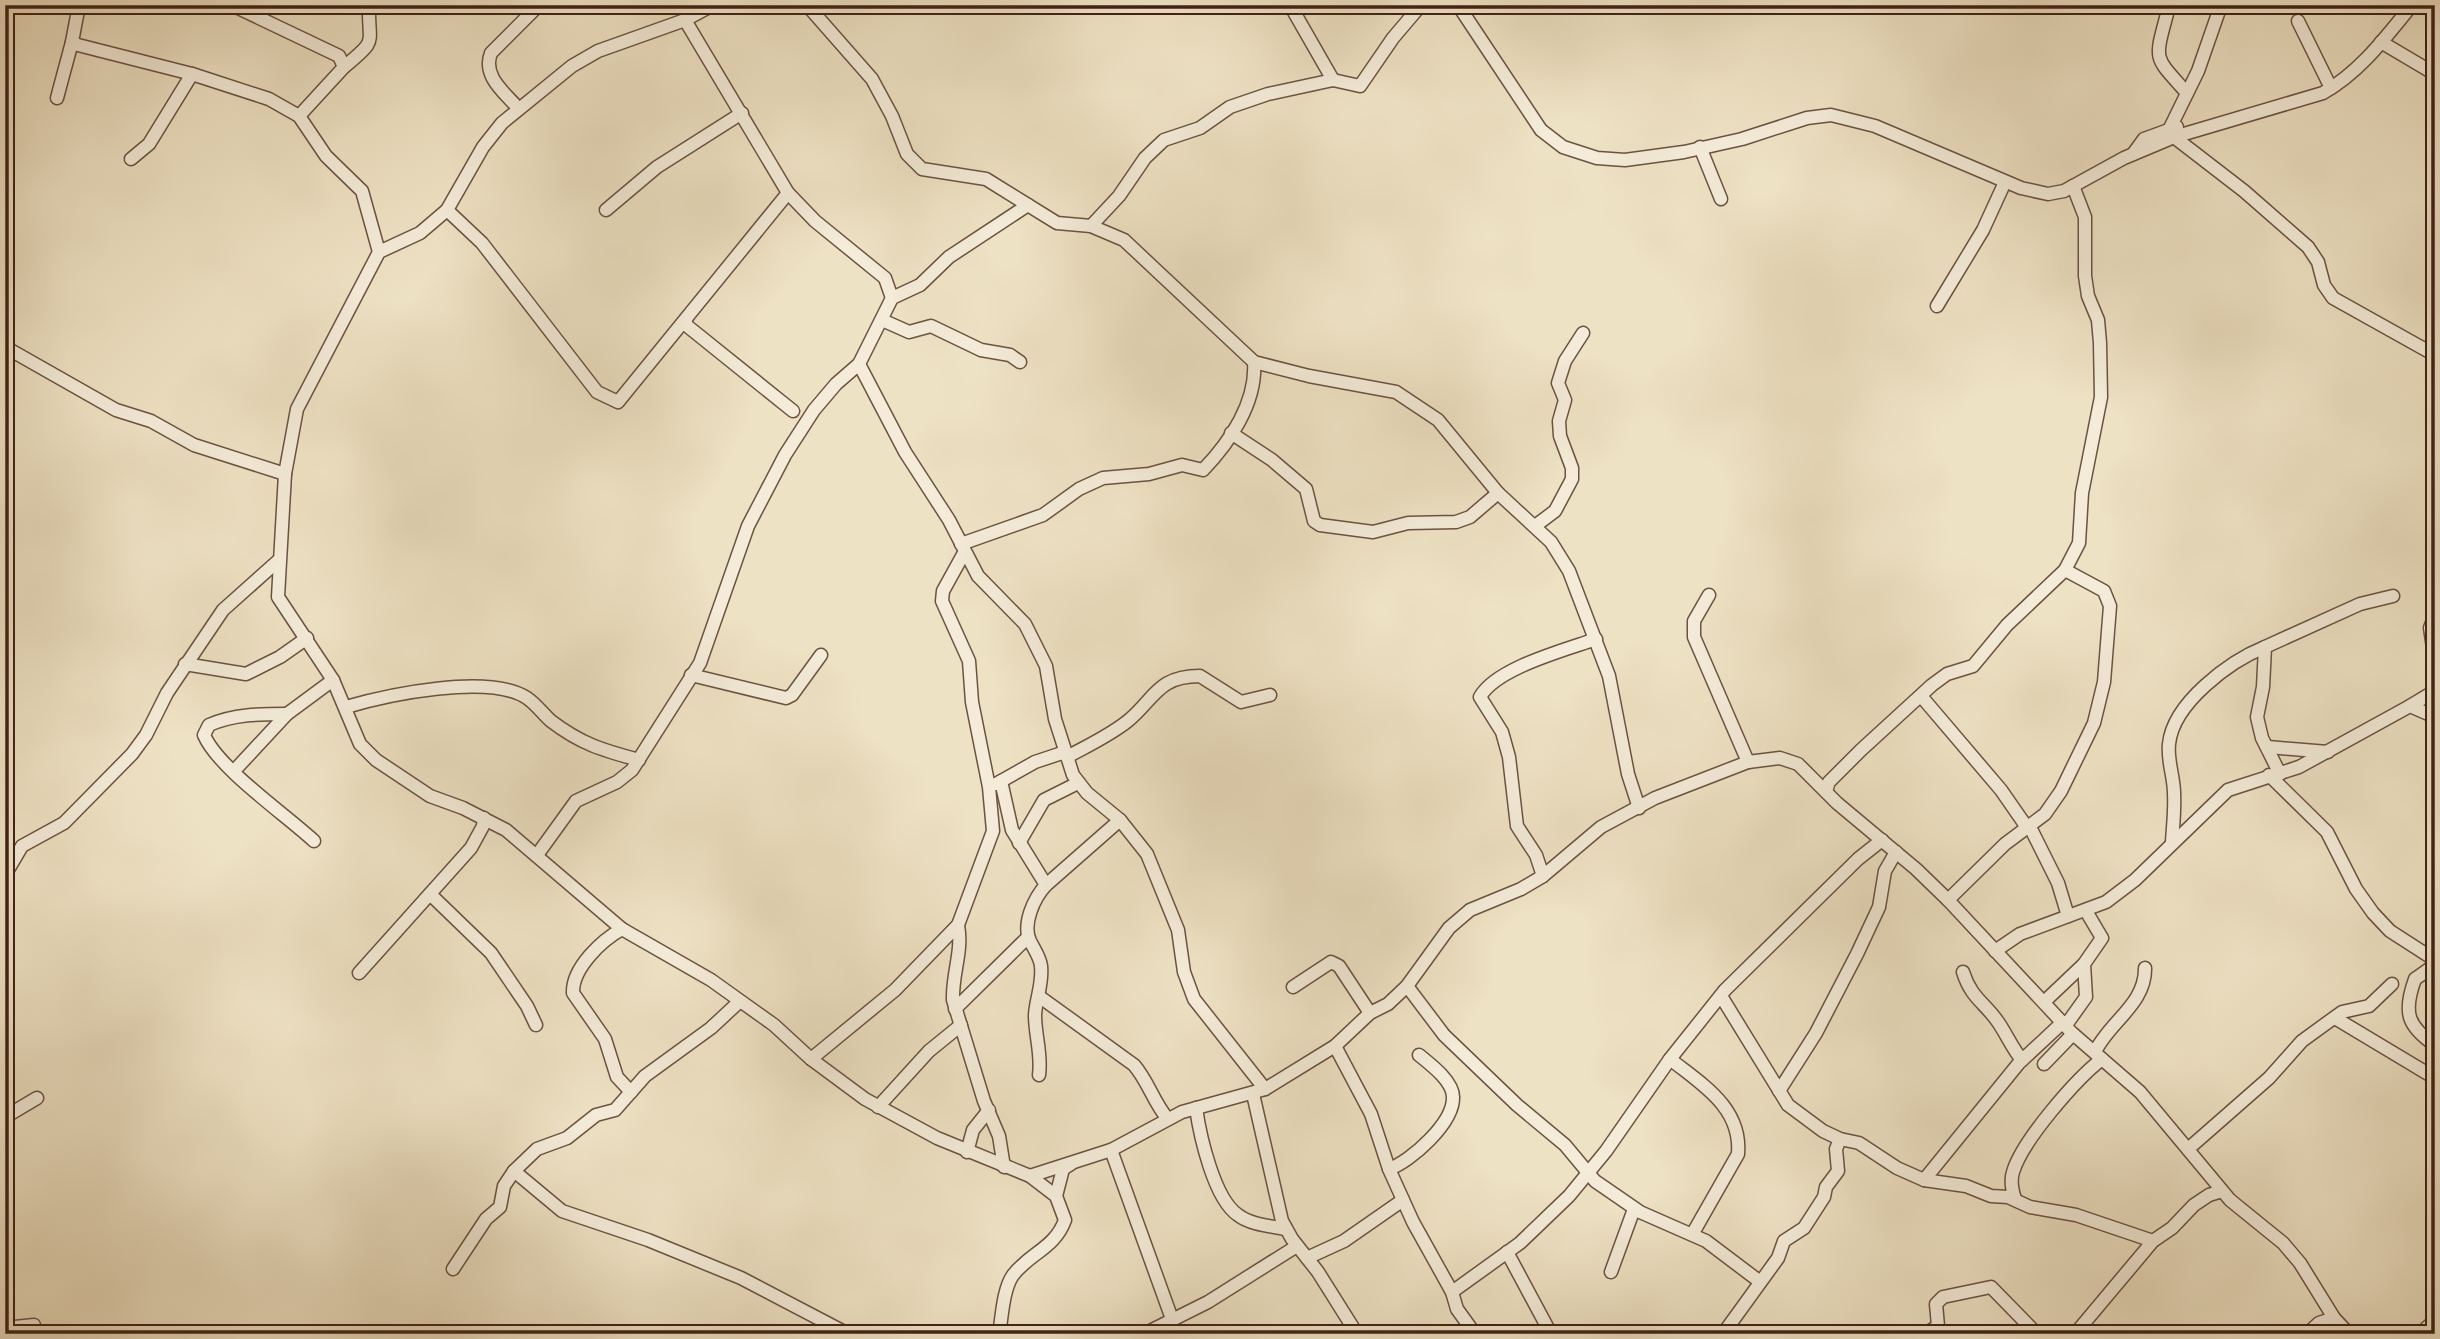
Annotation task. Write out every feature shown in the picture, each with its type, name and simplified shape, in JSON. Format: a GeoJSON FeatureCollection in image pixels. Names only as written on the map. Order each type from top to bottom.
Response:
{"type":"FeatureCollection","features":[{"type":"Feature","properties":{"kind":"street"},"geometry":{"type":"LineString","coordinates":[[57,98],[79,5]]}},
{"type":"Feature","properties":{"kind":"street"},"geometry":{"type":"LineString","coordinates":[[232,5],[331,51],[339,56],[344,67]]}},
{"type":"Feature","properties":{"kind":"street"},"geometry":{"type":"LineString","coordinates":[[299,116],[344,67],[364,51],[372,38],[369,5]]}},
{"type":"Feature","properties":{"kind":"street"},"geometry":{"type":"LineString","coordinates":[[518,108],[492,79],[488,60],[491,52],[539,5]]}},
{"type":"Feature","properties":{"kind":"street"},"geometry":{"type":"LineString","coordinates":[[713,5],[685,20],[598,51],[518,108],[483,147],[447,210],[420,233],[379,252],[297,409],[285,474],[278,597],[333,680],[360,744],[376,760],[430,796],[506,830],[622,929],[711,980],[774,1025],[811,1059],[878,1107],[967,1152],[1030,1176],[1056,1196],[1065,1220],[1061,1230],[1053,1242],[1012,1276],[999,1334]]}},
{"type":"Feature","properties":{"kind":"street"},"geometry":{"type":"LineString","coordinates":[[807,5],[872,79],[913,162],[931,172],[986,179],[1057,223],[1091,226],[1124,240],[1254,362],[1310,376],[1387,389],[1404,396],[1438,419],[1498,493],[1535,526],[1561,555],[1609,676],[1628,774],[1639,808]]}},
{"type":"Feature","properties":{"kind":"street"},"geometry":{"type":"LineString","coordinates":[[1290,5],[1333,80]]}},
{"type":"Feature","properties":{"kind":"street"},"geometry":{"type":"LineString","coordinates":[[1091,226],[1119,196],[1145,158],[1164,140],[1200,128],[1230,107],[1268,94],[1333,80],[1354,86],[1365,81],[1393,38],[1421,5]]}},
{"type":"Feature","properties":{"kind":"street"},"geometry":{"type":"LineString","coordinates":[[1458,5],[1541,130],[1563,147],[1597,159],[1625,160],[1742,139],[1807,118],[1846,116],[2005,182],[2048,194],[2073,186],[2172,133],[2216,124],[2312,97],[2331,88],[2371,55],[2412,5]]}},
{"type":"Feature","properties":{"kind":"street"},"geometry":{"type":"LineString","coordinates":[[2172,133],[2208,46],[2221,5]]}},
{"type":"Feature","properties":{"kind":"street"},"geometry":{"type":"LineString","coordinates":[[2167,13],[2157,52],[2159,62],[2187,93]]}},
{"type":"Feature","properties":{"kind":"street"},"geometry":{"type":"LineString","coordinates":[[685,20],[788,193],[816,222],[885,278],[892,298]]}},
{"type":"Feature","properties":{"kind":"street"},"geometry":{"type":"LineString","coordinates":[[2298,21],[2331,88]]}},
{"type":"Feature","properties":{"kind":"street"},"geometry":{"type":"LineString","coordinates":[[72,42],[192,74],[269,99],[299,116],[326,156],[362,191],[368,202],[379,252]]}},
{"type":"Feature","properties":{"kind":"street"},"geometry":{"type":"LineString","coordinates":[[2381,42],[2435,75]]}},
{"type":"Feature","properties":{"kind":"street"},"geometry":{"type":"LineString","coordinates":[[131,159],[149,144],[192,74]]}},
{"type":"Feature","properties":{"kind":"street"},"geometry":{"type":"LineString","coordinates":[[606,210],[657,167],[742,113]]}},
{"type":"Feature","properties":{"kind":"street"},"geometry":{"type":"LineString","coordinates":[[2172,133],[2308,247],[2315,256],[2324,285],[2333,298],[2435,355]]}},
{"type":"Feature","properties":{"kind":"street"},"geometry":{"type":"LineString","coordinates":[[1700,147],[1721,199]]}},
{"type":"Feature","properties":{"kind":"street"},"geometry":{"type":"LineString","coordinates":[[1937,306],[1983,230],[2005,182]]}},
{"type":"Feature","properties":{"kind":"street"},"geometry":{"type":"LineString","coordinates":[[1826,791],[1829,782],[1861,750],[1921,696],[1947,674],[1973,666],[2007,625],[2065,570],[2081,536],[2082,493],[2101,397],[2098,320],[2088,296],[2085,276],[2085,217],[2073,186]]}},
{"type":"Feature","properties":{"kind":"street"},"geometry":{"type":"LineString","coordinates":[[447,210],[482,243],[597,392],[613,402],[618,402],[788,193]]}},
{"type":"Feature","properties":{"kind":"street"},"geometry":{"type":"LineString","coordinates":[[537,855],[576,802],[611,786],[639,760],[691,675],[718,617],[748,526],[785,455],[814,410],[847,372],[859,364],[892,298],[920,285],[949,257],[1028,205]]}},
{"type":"Feature","properties":{"kind":"street"},"geometry":{"type":"LineString","coordinates":[[882,320],[909,332],[931,326],[981,350],[1010,355],[1020,362]]}},
{"type":"Feature","properties":{"kind":"street"},"geometry":{"type":"LineString","coordinates":[[686,321],[686,325],[793,411]]}},
{"type":"Feature","properties":{"kind":"street"},"geometry":{"type":"LineString","coordinates":[[1535,526],[1555,511],[1572,479],[1572,468],[1560,436],[1559,421],[1565,400],[1558,383],[1565,361],[1583,333]]}},
{"type":"Feature","properties":{"kind":"street"},"geometry":{"type":"LineString","coordinates":[[5,347],[116,410],[151,421],[194,446],[285,474]]}},
{"type":"Feature","properties":{"kind":"street"},"geometry":{"type":"LineString","coordinates":[[811,1059],[895,990],[958,925],[993,831],[989,787],[972,702],[969,661],[942,601],[943,591],[963,548],[1043,515],[1079,489],[1103,478],[1149,474],[1182,465],[1203,470],[1231,433],[1249,400],[1254,362]]}},
{"type":"Feature","properties":{"kind":"street"},"geometry":{"type":"LineString","coordinates":[[859,364],[905,452],[986,586],[1025,624],[1042,658],[1066,754],[1078,783],[1120,820],[1139,841],[1161,884],[1178,930],[1184,972],[1194,999],[1259,1091],[1286,1229],[1357,1334]]}},
{"type":"Feature","properties":{"kind":"street"},"geometry":{"type":"LineString","coordinates":[[1231,433],[1272,460],[1306,489],[1314,521],[1320,525],[1373,532],[1409,523],[1456,522],[1470,517],[1498,493]]}},
{"type":"Feature","properties":{"kind":"street"},"geometry":{"type":"LineString","coordinates":[[5,875],[22,846],[64,823],[132,754],[186,664],[223,610],[279,560]]}},
{"type":"Feature","properties":{"kind":"street"},"geometry":{"type":"LineString","coordinates":[[1948,900],[1979,867],[2045,814],[2061,792],[2094,723],[2104,682],[2110,606],[2107,596],[2091,581],[2065,570]]}},
{"type":"Feature","properties":{"kind":"street"},"geometry":{"type":"LineString","coordinates":[[1709,595],[1694,621],[1694,637],[1748,762]]}},
{"type":"Feature","properties":{"kind":"street"},"geometry":{"type":"LineString","coordinates":[[2172,842],[2175,794],[2169,745],[2172,734],[2187,708],[2211,679],[2243,657],[2360,604],[2393,596]]}},
{"type":"Feature","properties":{"kind":"street"},"geometry":{"type":"LineString","coordinates":[[2435,615],[2430,628],[2435,661]]}},
{"type":"Feature","properties":{"kind":"street"},"geometry":{"type":"LineString","coordinates":[[186,664],[246,674],[280,657],[307,638]]}},
{"type":"Feature","properties":{"kind":"street"},"geometry":{"type":"LineString","coordinates":[[1543,876],[1536,855],[1517,826],[1502,732],[1480,697],[1488,687],[1519,667],[1596,639]]}},
{"type":"Feature","properties":{"kind":"street"},"geometry":{"type":"LineString","coordinates":[[2265,647],[2263,687],[2257,717],[2268,747],[2274,775],[2327,832],[2356,889],[2373,913],[2390,931],[2435,962],[2414,979],[2409,1019],[2417,1032],[2435,1045]]}},
{"type":"Feature","properties":{"kind":"street"},"geometry":{"type":"LineString","coordinates":[[691,675],[786,698],[792,695],[821,655]]}},
{"type":"Feature","properties":{"kind":"street"},"geometry":{"type":"LineString","coordinates":[[989,787],[1035,762],[1066,754],[1128,721],[1157,688],[1169,681],[1200,676],[1241,702],[1270,695]]}},
{"type":"Feature","properties":{"kind":"street"},"geometry":{"type":"LineString","coordinates":[[234,771],[287,714],[333,680]]}},
{"type":"Feature","properties":{"kind":"street"},"geometry":{"type":"LineString","coordinates":[[346,707],[422,690],[498,690],[527,698],[545,716],[583,744],[639,760]]}},
{"type":"Feature","properties":{"kind":"street"},"geometry":{"type":"LineString","coordinates":[[1995,951],[2020,934],[2086,911],[2125,889],[2228,790],[2274,775],[2328,752],[2433,693]]}},
{"type":"Feature","properties":{"kind":"street"},"geometry":{"type":"LineString","coordinates":[[2433,693],[2430,706],[2434,716]]}},
{"type":"Feature","properties":{"kind":"street"},"geometry":{"type":"LineString","coordinates":[[1921,696],[2001,790],[2027,826],[2058,883],[2068,916]]}},
{"type":"Feature","properties":{"kind":"street"},"geometry":{"type":"LineString","coordinates":[[2410,706],[2434,716]]}},
{"type":"Feature","properties":{"kind":"street"},"geometry":{"type":"LineString","coordinates":[[287,714],[253,714],[221,720],[205,729],[208,743],[234,771],[314,841]]}},
{"type":"Feature","properties":{"kind":"street"},"geometry":{"type":"LineString","coordinates":[[2268,747],[2328,752]]}},
{"type":"Feature","properties":{"kind":"street"},"geometry":{"type":"LineString","coordinates":[[1030,1176],[1111,1150],[1167,1118],[1259,1091],[1335,1046],[1370,1013],[1388,1004],[1407,986],[1437,943],[1462,915],[1521,889],[1543,876],[1601,827],[1683,785],[1748,762],[1780,758],[1798,764],[1948,900],[2067,1027],[2140,1092],[2222,1191],[2283,1243],[2315,1284],[2333,1318],[2349,1334]]}},
{"type":"Feature","properties":{"kind":"street"},"geometry":{"type":"LineString","coordinates":[[1001,781],[1005,811],[1019,843],[1046,885]]}},
{"type":"Feature","properties":{"kind":"street"},"geometry":{"type":"LineString","coordinates":[[1019,843],[1044,800],[1078,783]]}},
{"type":"Feature","properties":{"kind":"street"},"geometry":{"type":"LineString","coordinates":[[359,973],[471,848],[483,826],[484,818]]}},
{"type":"Feature","properties":{"kind":"street"},"geometry":{"type":"LineString","coordinates":[[1039,1075],[1041,1057],[1035,1018],[1040,997],[1041,966],[1028,937],[1030,916],[1037,895],[1046,885],[1120,820]]}},
{"type":"Feature","properties":{"kind":"street"},"geometry":{"type":"LineString","coordinates":[[1452,1292],[1507,1252],[1569,1196],[1588,1174],[1670,1059],[1721,996],[1778,936],[1882,840]]}},
{"type":"Feature","properties":{"kind":"street"},"geometry":{"type":"LineString","coordinates":[[1779,1091],[1816,1033],[1857,954],[1879,907],[1885,871],[1896,852]]}},
{"type":"Feature","properties":{"kind":"street"},"geometry":{"type":"LineString","coordinates":[[430,894],[491,953],[527,1006],[536,1025]]}},
{"type":"Feature","properties":{"kind":"street"},"geometry":{"type":"LineString","coordinates":[[2044,1002],[2084,964],[2102,938],[2086,911]]}},
{"type":"Feature","properties":{"kind":"street"},"geometry":{"type":"LineString","coordinates":[[958,925],[962,950],[953,986],[956,1009],[999,1136],[1004,1167]]}},
{"type":"Feature","properties":{"kind":"street"},"geometry":{"type":"LineString","coordinates":[[622,929],[591,956],[576,977],[573,993],[605,1038],[617,1077],[631,1092]]}},
{"type":"Feature","properties":{"kind":"street"},"geometry":{"type":"LineString","coordinates":[[956,1009],[1028,937]]}},
{"type":"Feature","properties":{"kind":"street"},"geometry":{"type":"LineString","coordinates":[[1293,987],[1332,962],[1339,966],[1370,1013]]}},
{"type":"Feature","properties":{"kind":"street"},"geometry":{"type":"LineString","coordinates":[[2044,1064],[2088,993],[2084,964]]}},
{"type":"Feature","properties":{"kind":"street"},"geometry":{"type":"LineString","coordinates":[[2015,1199],[2011,1180],[2016,1163],[2099,1055],[2100,1040],[2137,997],[2145,982],[2145,968]]}},
{"type":"Feature","properties":{"kind":"street"},"geometry":{"type":"LineString","coordinates":[[1963,972],[1978,1002],[1998,1021],[2009,1044],[2022,1060]]}},
{"type":"Feature","properties":{"kind":"street"},"geometry":{"type":"LineString","coordinates":[[2188,1149],[2269,1078],[2302,1041],[2348,1008],[2369,1006],[2392,984]]}},
{"type":"Feature","properties":{"kind":"street"},"geometry":{"type":"LineString","coordinates":[[1407,986],[1444,1035],[1517,1105],[1565,1145],[1588,1174],[1615,1198],[1634,1209],[1693,1233],[1759,1281]]}},
{"type":"Feature","properties":{"kind":"street"},"geometry":{"type":"LineString","coordinates":[[1721,996],[1779,1091],[1796,1112],[1840,1139],[1859,1143],[1897,1168],[1924,1180],[1966,1186],[1991,1196],[2015,1199],[2030,1207],[2077,1215],[2153,1241]]}},
{"type":"Feature","properties":{"kind":"street"},"geometry":{"type":"LineString","coordinates":[[1040,997],[1134,1065],[1141,1073],[1154,1103],[1167,1118]]}},
{"type":"Feature","properties":{"kind":"street"},"geometry":{"type":"LineString","coordinates":[[453,1269],[486,1219],[500,1207],[504,1186],[514,1171],[537,1149],[566,1138],[596,1115],[615,1110],[645,1076],[711,1028],[740,1001]]}},
{"type":"Feature","properties":{"kind":"street"},"geometry":{"type":"LineString","coordinates":[[2335,1018],[2435,1078]]}},
{"type":"Feature","properties":{"kind":"street"},"geometry":{"type":"LineString","coordinates":[[878,1107],[929,1051],[961,1025]]}},
{"type":"Feature","properties":{"kind":"street"},"geometry":{"type":"LineString","coordinates":[[1924,1180],[2022,1060],[2067,1027]]}},
{"type":"Feature","properties":{"kind":"street"},"geometry":{"type":"LineString","coordinates":[[1335,1046],[1370,1114],[1389,1169],[1404,1200],[1452,1292],[1457,1309],[1475,1334]]}},
{"type":"Feature","properties":{"kind":"street"},"geometry":{"type":"LineString","coordinates":[[1389,1169],[1404,1164],[1422,1148],[1437,1130],[1453,1101],[1450,1089],[1440,1075],[1419,1055]]}},
{"type":"Feature","properties":{"kind":"street"},"geometry":{"type":"LineString","coordinates":[[1670,1059],[1730,1111],[1739,1146],[1738,1154],[1693,1233]]}},
{"type":"Feature","properties":{"kind":"street"},"geometry":{"type":"LineString","coordinates":[[5,1117],[37,1098]]}},
{"type":"Feature","properties":{"kind":"street"},"geometry":{"type":"LineString","coordinates":[[1196,1108],[1200,1140],[1220,1189],[1233,1211],[1244,1219],[1286,1229]]}},
{"type":"Feature","properties":{"kind":"street"},"geometry":{"type":"LineString","coordinates":[[967,1152],[973,1130],[989,1110]]}},
{"type":"Feature","properties":{"kind":"street"},"geometry":{"type":"LineString","coordinates":[[1723,1334],[1778,1258],[1784,1241],[1804,1228],[1820,1205],[1826,1187],[1838,1171],[1836,1149],[1840,1139]]}},
{"type":"Feature","properties":{"kind":"street"},"geometry":{"type":"LineString","coordinates":[[1111,1150],[1172,1319]]}},
{"type":"Feature","properties":{"kind":"street"},"geometry":{"type":"LineString","coordinates":[[1056,1196],[1063,1169],[1072,1164]]}},
{"type":"Feature","properties":{"kind":"street"},"geometry":{"type":"LineString","coordinates":[[514,1171],[549,1202],[569,1215],[648,1240],[741,1278],[848,1334]]}},
{"type":"Feature","properties":{"kind":"street"},"geometry":{"type":"LineString","coordinates":[[2075,1334],[2153,1241],[2172,1228],[2194,1205],[2209,1195],[2222,1191]]}},
{"type":"Feature","properties":{"kind":"street"},"geometry":{"type":"LineString","coordinates":[[1307,1258],[1344,1241],[1404,1200]]}},
{"type":"Feature","properties":{"kind":"street"},"geometry":{"type":"LineString","coordinates":[[1611,1272],[1634,1209]]}},
{"type":"Feature","properties":{"kind":"street"},"geometry":{"type":"LineString","coordinates":[[1144,1334],[1208,1302],[1297,1246]]}},
{"type":"Feature","properties":{"kind":"street"},"geometry":{"type":"LineString","coordinates":[[1507,1252],[1551,1334]]}},
{"type":"Feature","properties":{"kind":"street"},"geometry":{"type":"LineString","coordinates":[[1925,1334],[1938,1326],[1936,1304],[1943,1297],[1991,1287],[2037,1334]]}},
{"type":"Feature","properties":{"kind":"street"},"geometry":{"type":"LineString","coordinates":[[2307,1334],[2319,1323],[2333,1318]]}},
{"type":"Feature","properties":{"kind":"street"},"geometry":{"type":"LineString","coordinates":[[2420,1334],[2435,1320]]}},
{"type":"Feature","properties":{"kind":"street"},"geometry":{"type":"LineString","coordinates":[[5,1328],[34,1325]]}}]}
